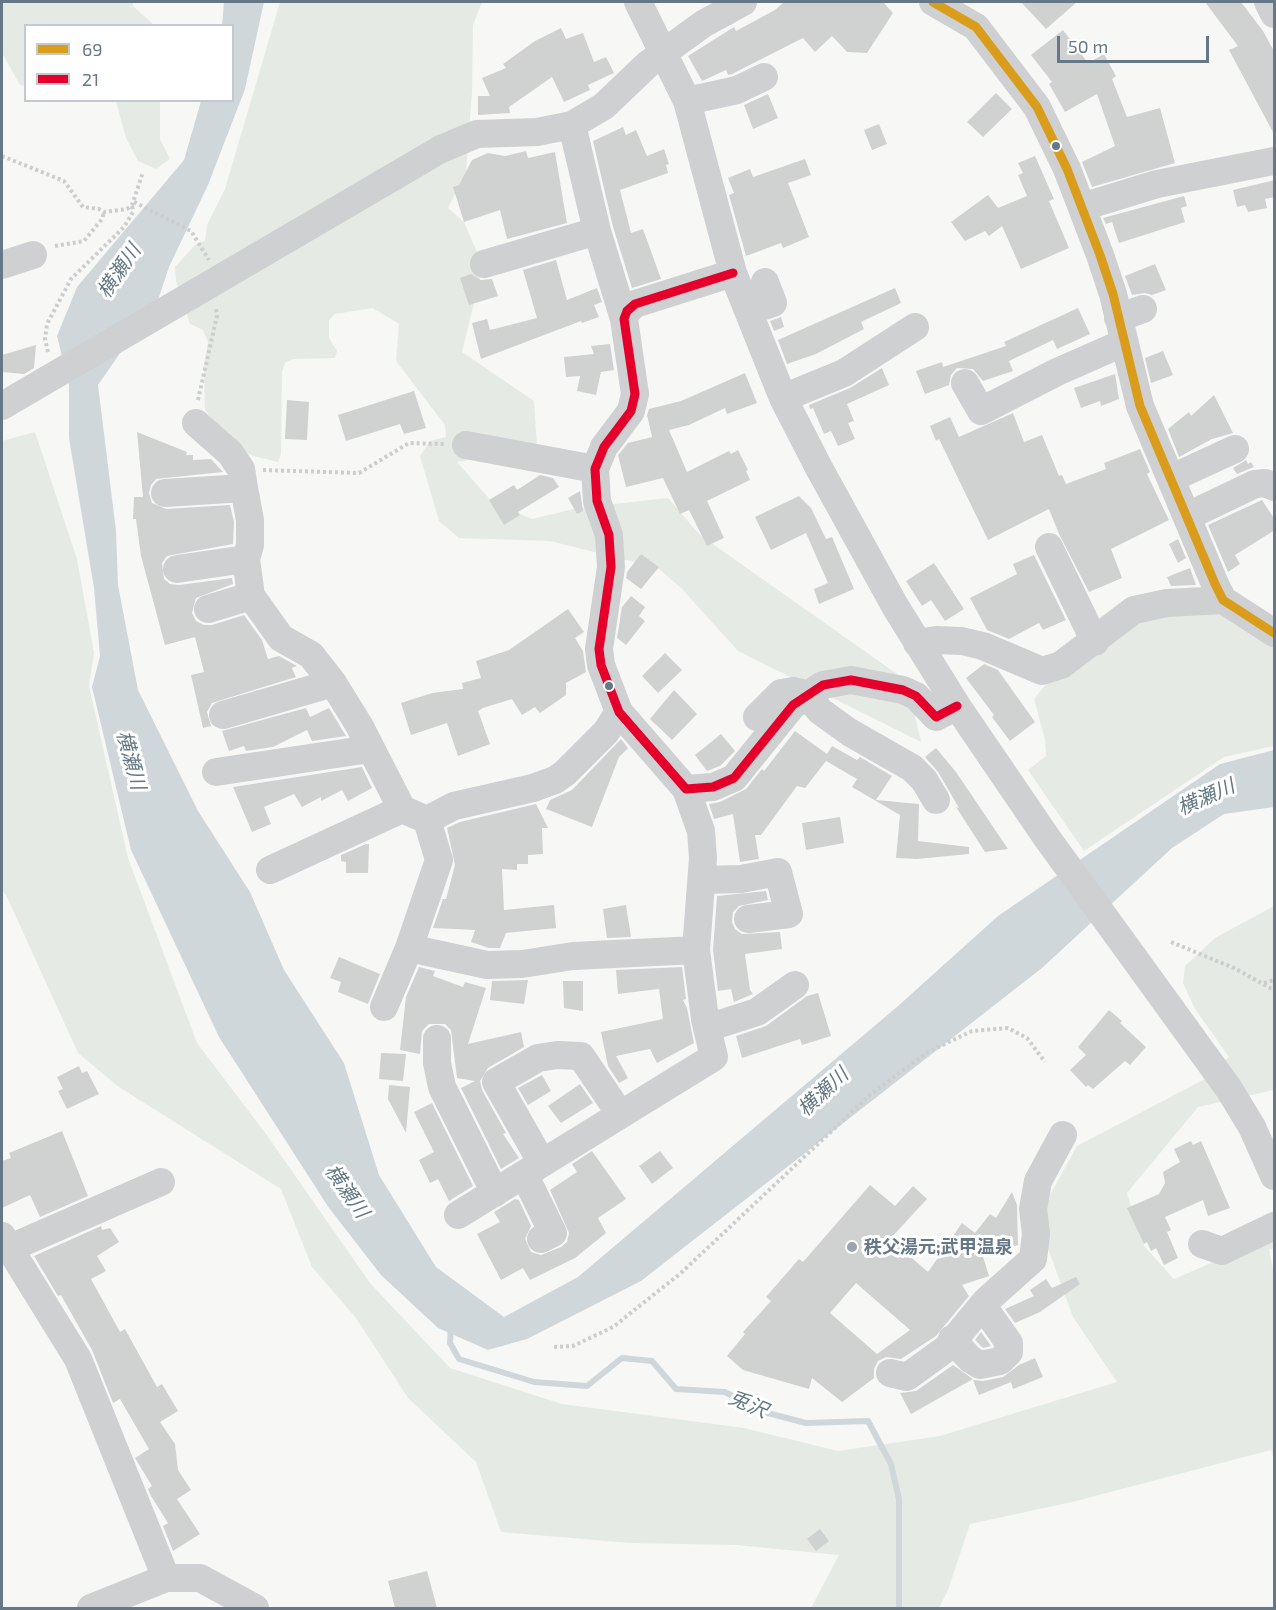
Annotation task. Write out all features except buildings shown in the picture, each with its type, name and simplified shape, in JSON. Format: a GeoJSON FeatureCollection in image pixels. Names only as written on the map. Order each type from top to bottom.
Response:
{"type":"FeatureCollection","features":[{"type":"Feature","properties":{"kind":"street"},"geometry":{"type":"LineString","coordinates":[[638,2],[687,101],[733,273],[783,398],[824,478],[917,643],[957,706],[1047,838],[1229,1089],[1252,1127],[1275,1176]]}},
{"type":"Feature","properties":{"kind":"street"},"geometry":{"type":"LineString","coordinates":[[2,406],[441,149],[477,134],[537,132],[572,125],[604,106],[648,64],[703,24],[742,2]]}},
{"type":"Feature","properties":{"kind":"street"},"geometry":{"type":"LineString","coordinates":[[933,2],[976,27],[1037,107],[1082,207],[1113,294],[1128,324],[1140,406],[1223,600],[1275,633]]}},
{"type":"Feature","properties":{"kind":"street"},"geometry":{"type":"LineString","coordinates":[[1268,2],[1275,14]]}},
{"type":"Feature","properties":{"kind":"street"},"geometry":{"type":"LineString","coordinates":[[687,101],[737,90],[764,77]]}},
{"type":"Feature","properties":{"kind":"street"},"geometry":{"type":"LineString","coordinates":[[458,1215],[714,1057],[696,950],[702,880],[700,831],[686,789],[619,712],[602,665],[599,649],[611,567],[609,535],[597,501],[595,469],[604,447],[631,411],[635,394],[624,319],[597,231],[572,125]]}},
{"type":"Feature","properties":{"kind":"street"},"geometry":{"type":"LineString","coordinates":[[1082,207],[1157,184],[1275,162]]}},
{"type":"Feature","properties":{"kind":"street"},"geometry":{"type":"LineString","coordinates":[[484,264],[597,231]]}},
{"type":"Feature","properties":{"kind":"street"},"geometry":{"type":"LineString","coordinates":[[2,265],[33,255]]}},
{"type":"Feature","properties":{"kind":"street"},"geometry":{"type":"LineString","coordinates":[[624,319],[627,311],[635,304],[733,273]]}},
{"type":"Feature","properties":{"kind":"street"},"geometry":{"type":"LineString","coordinates":[[749,311],[773,303],[765,282]]}},
{"type":"Feature","properties":{"kind":"street"},"geometry":{"type":"LineString","coordinates":[[965,383],[981,411],[1086,358],[1128,324]]}},
{"type":"Feature","properties":{"kind":"street"},"geometry":{"type":"LineString","coordinates":[[783,398],[844,373],[897,336],[915,327]]}},
{"type":"Feature","properties":{"kind":"street"},"geometry":{"type":"LineString","coordinates":[[196,423],[230,453],[243,479],[250,520],[250,545],[246,559],[251,596],[281,638],[311,655],[333,683],[370,749],[414,814],[439,860],[408,948],[384,1007]]}},
{"type":"Feature","properties":{"kind":"street"},"geometry":{"type":"LineString","coordinates":[[466,445],[595,469]]}},
{"type":"Feature","properties":{"kind":"street"},"geometry":{"type":"LineString","coordinates":[[1172,478],[1235,449]]}},
{"type":"Feature","properties":{"kind":"street"},"geometry":{"type":"LineString","coordinates":[[165,493],[243,479]]}},
{"type":"Feature","properties":{"kind":"street"},"geometry":{"type":"LineString","coordinates":[[1188,516],[1255,484],[1265,483],[1275,488]]}},
{"type":"Feature","properties":{"kind":"street"},"geometry":{"type":"LineString","coordinates":[[1049,547],[1095,642]]}},
{"type":"Feature","properties":{"kind":"street"},"geometry":{"type":"LineString","coordinates":[[177,568],[246,559]]}},
{"type":"Feature","properties":{"kind":"street"},"geometry":{"type":"LineString","coordinates":[[208,609],[251,596]]}},
{"type":"Feature","properties":{"kind":"street"},"geometry":{"type":"LineString","coordinates":[[917,643],[936,640],[962,641],[983,646],[1042,671],[1061,665],[1095,642],[1134,610],[1167,603],[1223,600]]}},
{"type":"Feature","properties":{"kind":"street"},"geometry":{"type":"LineString","coordinates":[[686,789],[713,787],[734,778],[780,720],[806,694],[823,685],[851,680],[903,690],[916,696],[936,717],[957,706]]}},
{"type":"Feature","properties":{"kind":"street"},"geometry":{"type":"LineString","coordinates":[[223,715],[333,683]]}},
{"type":"Feature","properties":{"kind":"street"},"geometry":{"type":"LineString","coordinates":[[757,717],[781,693],[793,691],[806,694],[820,711],[849,732],[912,768],[924,780],[936,800]]}},
{"type":"Feature","properties":{"kind":"street"},"geometry":{"type":"LineString","coordinates":[[270,870],[414,814],[533,788],[555,780],[606,732],[619,712]]}},
{"type":"Feature","properties":{"kind":"street"},"geometry":{"type":"LineString","coordinates":[[216,772],[370,749]]}},
{"type":"Feature","properties":{"kind":"street"},"geometry":{"type":"LineString","coordinates":[[702,880],[741,879],[778,872],[789,914],[748,919]]}},
{"type":"Feature","properties":{"kind":"street"},"geometry":{"type":"LineString","coordinates":[[408,948],[487,965],[522,964],[573,956],[696,950]]}},
{"type":"Feature","properties":{"kind":"street"},"geometry":{"type":"LineString","coordinates":[[708,1028],[757,1012],[795,985]]}},
{"type":"Feature","properties":{"kind":"street"},"geometry":{"type":"LineString","coordinates":[[437,1039],[437,1063],[442,1087],[495,1192]]}},
{"type":"Feature","properties":{"kind":"street"},"geometry":{"type":"LineString","coordinates":[[541,1239],[553,1233],[533,1169],[496,1082],[538,1059],[557,1055],[581,1056],[620,1114]]}},
{"type":"Feature","properties":{"kind":"street"},"geometry":{"type":"LineString","coordinates":[[890,1373],[907,1377],[946,1348],[982,1306],[1033,1259],[1036,1234],[1033,1209],[1038,1181],[1063,1135]]}},
{"type":"Feature","properties":{"kind":"street"},"geometry":{"type":"LineString","coordinates":[[161,1182],[6,1242],[78,1359],[165,1578]]}},
{"type":"Feature","properties":{"kind":"street"},"geometry":{"type":"LineString","coordinates":[[1202,1244],[1222,1251],[1233,1248],[1275,1226]]}},
{"type":"Feature","properties":{"kind":"street"},"geometry":{"type":"LineString","coordinates":[[952,1339],[970,1359],[980,1365],[999,1361],[1009,1352],[1010,1343],[982,1306]]}},
{"type":"Feature","properties":{"kind":"street"},"geometry":{"type":"LineString","coordinates":[[91,1608],[165,1578],[200,1578],[255,1608]]}},
{"type":"Feature","properties":{"kind":"path"},"geometry":{"type":"LineString","coordinates":[[2,156],[64,181],[83,207],[104,212],[127,209],[133,203]]}},
{"type":"Feature","properties":{"kind":"path"},"geometry":{"type":"LineString","coordinates":[[50,358],[45,339],[51,314],[71,279],[124,227],[133,212],[133,203],[143,172]]}},
{"type":"Feature","properties":{"kind":"path"},"geometry":{"type":"LineString","coordinates":[[133,203],[191,231],[210,262]]}},
{"type":"Feature","properties":{"kind":"path"},"geometry":{"type":"LineString","coordinates":[[33,255],[60,244],[84,241],[104,212]]}},
{"type":"Feature","properties":{"kind":"path"},"geometry":{"type":"LineString","coordinates":[[196,423],[198,393],[217,316],[216,305]]}},
{"type":"Feature","properties":{"kind":"path"},"geometry":{"type":"LineString","coordinates":[[243,479],[358,473],[409,443],[466,445]]}},
{"type":"Feature","properties":{"kind":"path"},"geometry":{"type":"LineString","coordinates":[[1172,942],[1275,990]]}},
{"type":"Feature","properties":{"kind":"path"},"geometry":{"type":"LineString","coordinates":[[1263,983],[1275,980]]}},
{"type":"Feature","properties":{"kind":"path"},"geometry":{"type":"LineString","coordinates":[[554,1347],[573,1346],[613,1327],[681,1274],[872,1093],[928,1052],[972,1031],[1008,1028],[1027,1038],[1045,1062]]}},
{"type":"Feature","properties":{"kind":"shaded area"},"geometry":{"type":"Polygon","coordinates":[[[2,2],[133,2],[133,6],[153,24],[24,24],[24,86],[20,85],[2,53],[2,2]]]}},
{"type":"Feature","properties":{"kind":"shaded area"},"geometry":{"type":"Polygon","coordinates":[[[280,2],[482,2],[473,25],[472,92],[466,172],[448,208],[464,222],[483,266],[462,352],[534,401],[537,448],[457,462],[494,504],[532,519],[578,508],[668,498],[700,535],[907,681],[921,742],[738,651],[682,589],[658,568],[550,541],[459,538],[439,521],[420,456],[430,441],[446,437],[445,425],[396,361],[399,324],[373,308],[335,314],[329,320],[329,338],[337,351],[335,358],[293,359],[285,363],[282,372],[281,454],[278,462],[250,455],[216,424],[205,410],[204,367],[208,342],[203,330],[190,324],[176,281],[175,267],[195,245],[205,241],[207,225],[225,189],[280,2]]]}},
{"type":"Feature","properties":{"kind":"shaded area"},"geometry":{"type":"Polygon","coordinates":[[[116,102],[160,102],[160,139],[170,159],[156,169],[138,161],[126,138],[116,102]]]}},
{"type":"Feature","properties":{"kind":"shaded area"},"geometry":{"type":"Polygon","coordinates":[[[35,432],[77,559],[94,653],[89,686],[128,858],[197,1043],[266,1134],[370,1283],[450,1368],[562,1404],[744,1428],[838,1451],[940,1436],[1117,1382],[1073,1317],[1037,1218],[1077,1146],[1203,1080],[1229,1057],[1195,1009],[1183,983],[1185,966],[1215,938],[1274,906],[1274,1090],[1198,1107],[1127,1193],[1144,1246],[1174,1279],[1274,1236],[1274,1248],[1269,1250],[1274,1273],[1274,1459],[1271,1450],[1072,1502],[970,1524],[948,1590],[939,1608],[811,1608],[839,1555],[736,1545],[630,1543],[501,1532],[476,1462],[408,1398],[356,1318],[312,1267],[281,1189],[119,1087],[78,1053],[2,890],[2,441],[35,432]]]}},
{"type":"Feature","properties":{"kind":"shaded area"},"geometry":{"type":"Polygon","coordinates":[[[1193,608],[1233,615],[1274,639],[1274,746],[1224,757],[1084,851],[1028,770],[1046,756],[1045,740],[1034,699],[1053,676],[1145,616],[1193,608]]]}},
{"type":"Feature","properties":{"kind":"water","name":"横瀬川"},"geometry":{"type":"Polygon","coordinates":[[[224,2],[264,2],[245,89],[208,185],[169,267],[159,297],[98,385],[116,531],[118,585],[138,690],[198,811],[250,892],[284,970],[344,1063],[379,1175],[436,1267],[504,1317],[578,1277],[898,1006],[998,916],[1220,764],[1274,750],[1274,807],[1224,814],[1172,848],[1042,968],[641,1281],[527,1339],[488,1350],[438,1328],[381,1275],[329,1208],[219,1037],[131,850],[92,687],[100,656],[94,588],[69,438],[69,385],[57,336],[77,287],[184,160],[201,102],[234,102],[234,24],[222,24],[224,2]]]}},
{"type":"Feature","properties":{"kind":"waterway","name":"兎沢"},"geometry":{"type":"LineString","coordinates":[[451,1326],[450,1343],[459,1359],[534,1382],[587,1386],[622,1358],[652,1361],[676,1389],[725,1392],[760,1411],[806,1423],[868,1421],[891,1464],[899,1499],[899,1608]]}},
{"type":"Feature","properties":{"kind":"transit line","name":"69"},"geometry":{"type":"LineString","coordinates":[[933,2],[976,27],[1037,107],[1067,169],[1100,255],[1113,294],[1140,406],[1215,584],[1223,600],[1274,633]]}},
{"type":"Feature","properties":{"kind":"transit line","name":"21"},"geometry":{"type":"LineString","coordinates":[[733,273],[635,304],[627,311],[624,319],[635,394],[631,411],[604,447],[595,469],[597,501],[609,535],[611,567],[599,649],[601,665],[619,712],[686,789],[713,787],[734,778],[793,705],[823,685],[851,680],[903,690],[916,696],[936,717],[957,706]]}},
{"type":"Feature","properties":{"kind":"place","name":"秩父湯元;武甲温泉"},"geometry":{"type":"Point","coordinates":[852,1247]}}]}
